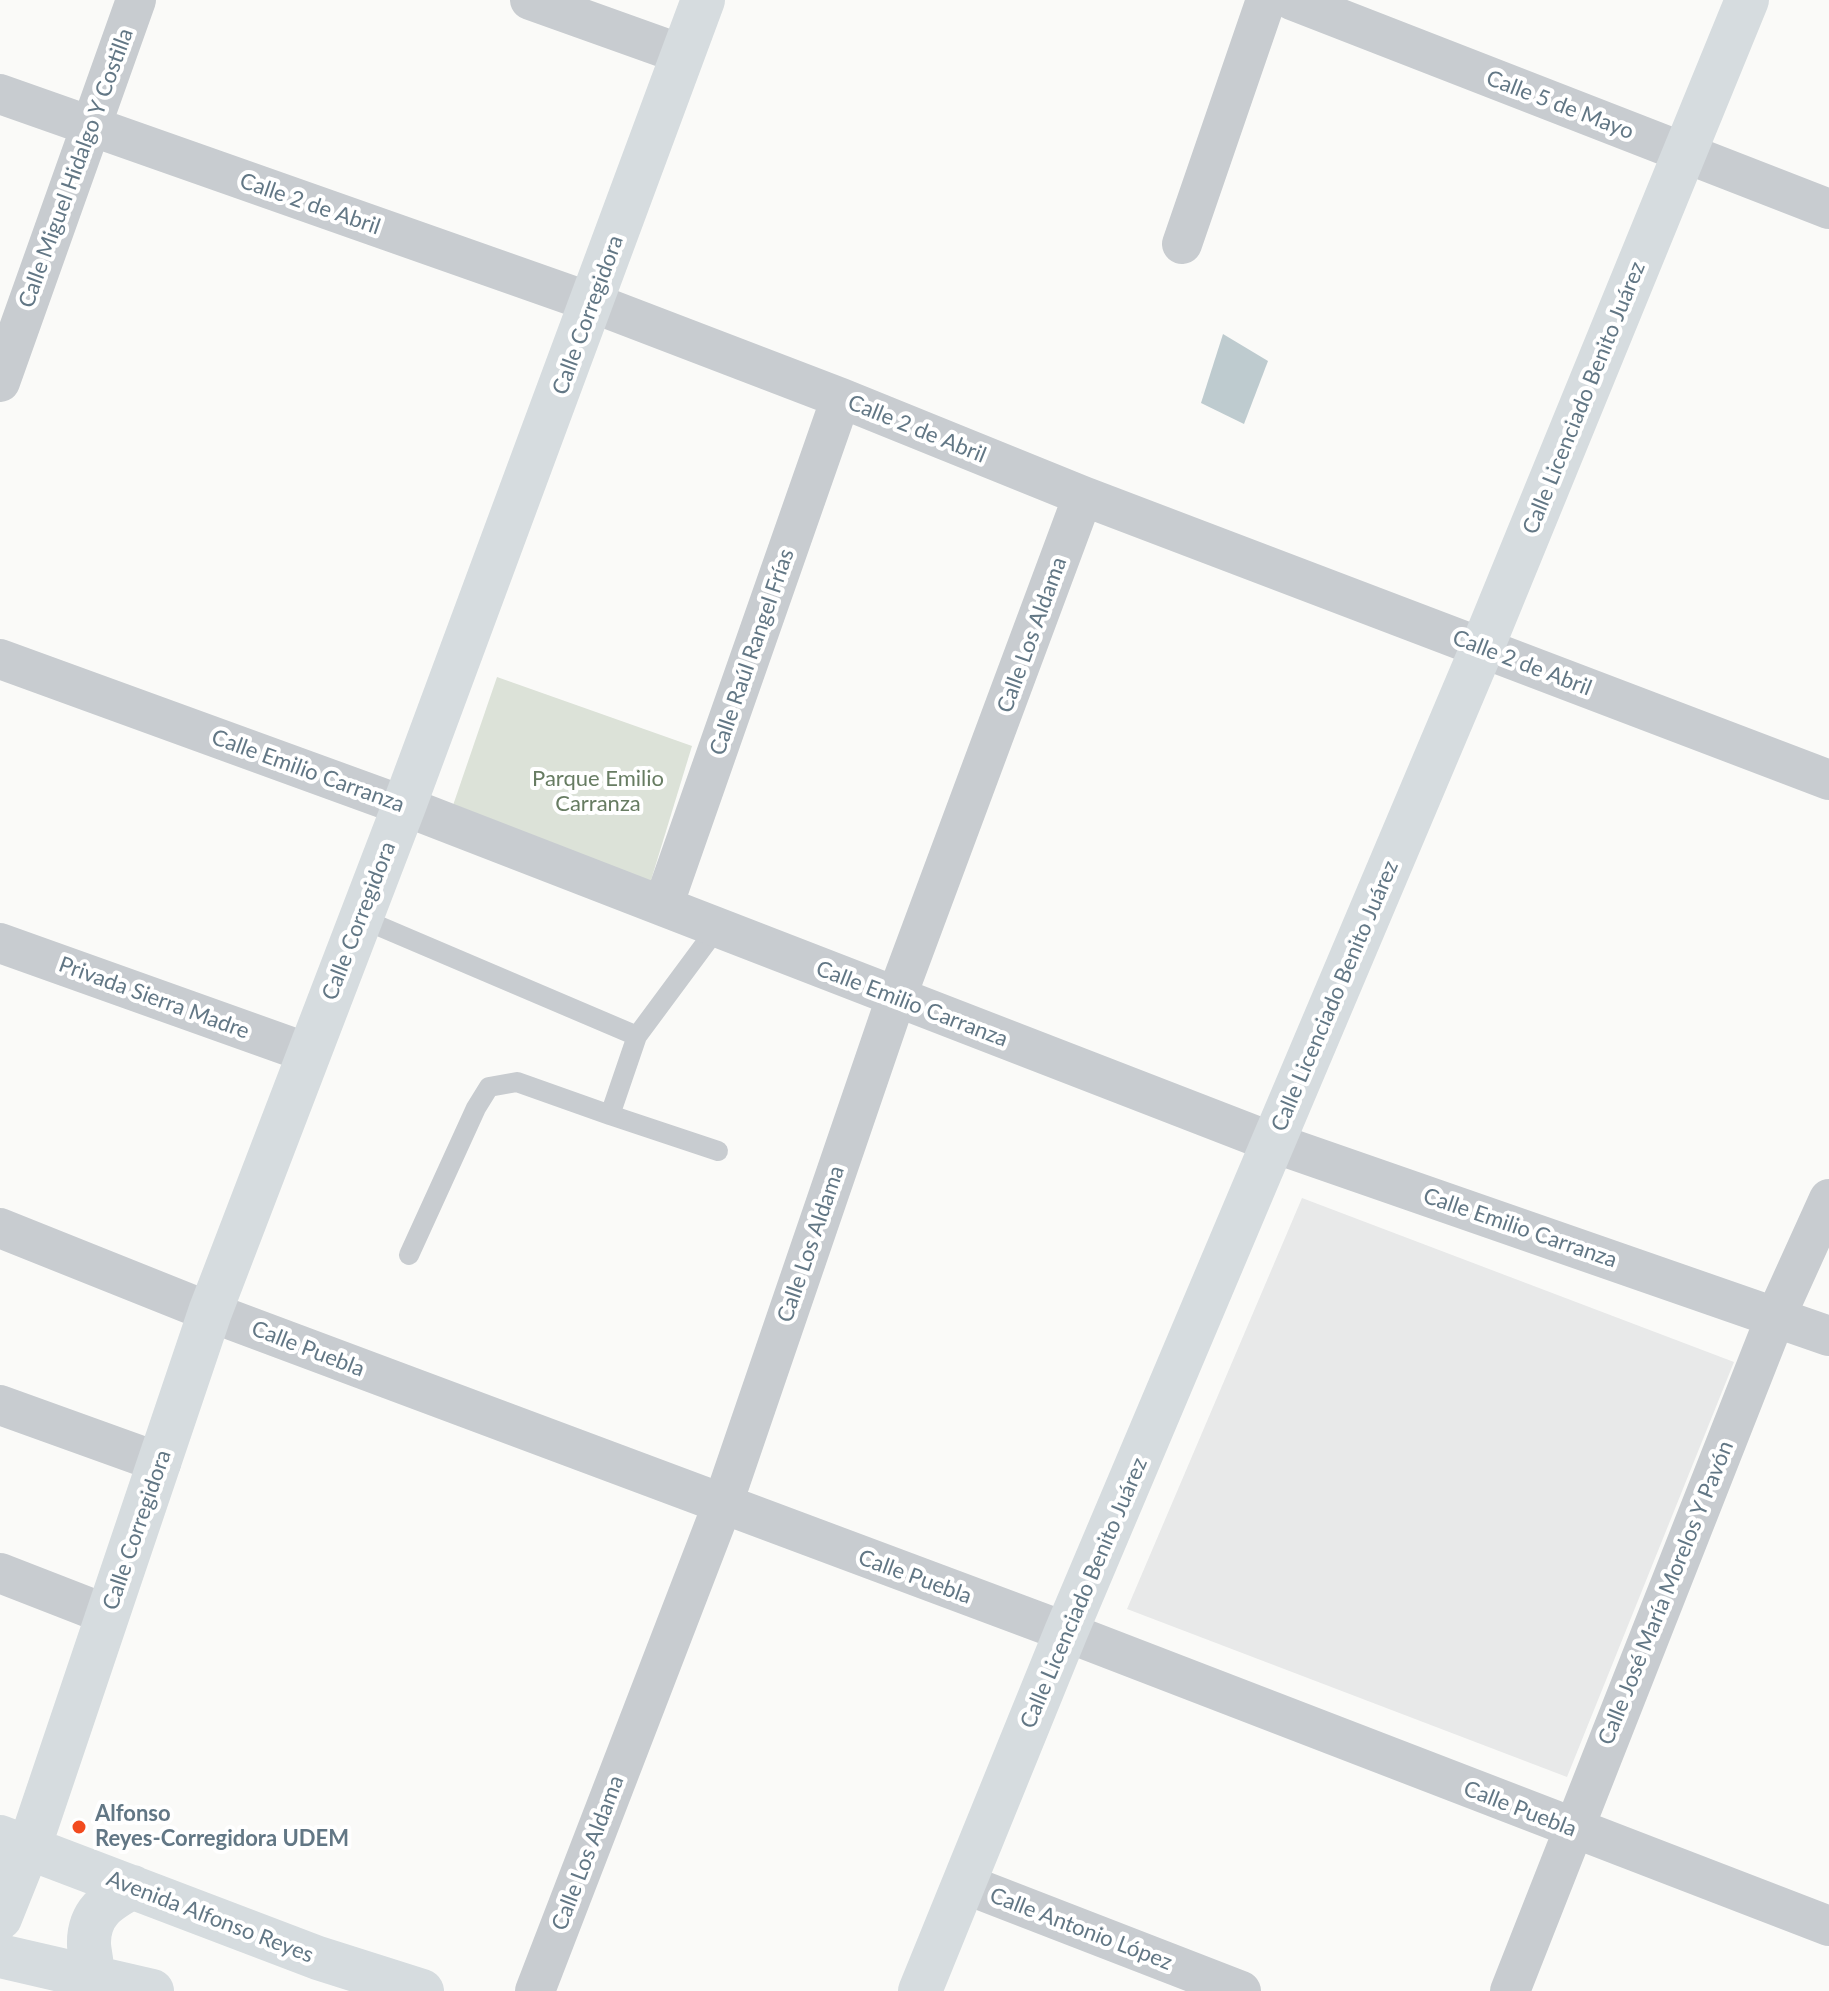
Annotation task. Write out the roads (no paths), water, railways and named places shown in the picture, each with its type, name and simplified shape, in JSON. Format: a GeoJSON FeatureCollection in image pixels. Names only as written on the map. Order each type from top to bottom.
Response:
{"type":"FeatureCollection","features":[{"type":"Feature","properties":{"kind":"street","name":"Calle Miguel Hidalgo Y Costilla"},"geometry":{"type":"LineString","coordinates":[[0,382],[136,0]]}},
{"type":"Feature","properties":{"kind":"street"},"geometry":{"type":"LineString","coordinates":[[530,0],[684,55]]}},
{"type":"Feature","properties":{"kind":"street","name":"Calle Corregidora"},"geometry":{"type":"LineString","coordinates":[[0,1918],[10,1849],[108,1615],[210,1312],[404,806],[703,0]]}},
{"type":"Feature","properties":{"kind":"street"},"geometry":{"type":"LineString","coordinates":[[1182,244],[1266,0]]}},
{"type":"Feature","properties":{"kind":"street","name":"Calle 5 de Mayo"},"geometry":{"type":"LineString","coordinates":[[1292,0],[1829,209]]}},
{"type":"Feature","properties":{"kind":"street","name":"Calle Licenciado Benito Juárez"},"geometry":{"type":"LineString","coordinates":[[920,1991],[1066,1632],[1482,648],[1747,0]]}},
{"type":"Feature","properties":{"kind":"street","name":"Calle 2 de Abril"},"geometry":{"type":"LineString","coordinates":[[0,94],[89,128],[593,303],[841,398],[1083,496],[1829,780]]}},
{"type":"Feature","properties":{"kind":"street","name":"Calle Raúl Rangel Frías"},"geometry":{"type":"LineString","coordinates":[[663,906],[841,398]]}},
{"type":"Feature","properties":{"kind":"street","name":"Calle Los Aldama"},"geometry":{"type":"LineString","coordinates":[[535,1991],[722,1506],[896,998],[1083,496]]}},
{"type":"Feature","properties":{"kind":"street","name":"Calle Emilio Carranza"},"geometry":{"type":"LineString","coordinates":[[0,659],[404,806],[1274,1143],[1829,1336]]}},
{"type":"Feature","properties":{"kind":"street","name":"Privada Sierra Madre"},"geometry":{"type":"LineString","coordinates":[[0,943],[308,1053]]}},
{"type":"Feature","properties":{"kind":"street","name":"Calle José María Morelos Y Pavón"},"geometry":{"type":"LineString","coordinates":[[1510,1991],[1776,1316],[1829,1199]]}},
{"type":"Feature","properties":{"kind":"street","name":"Calle Puebla"},"geometry":{"type":"LineString","coordinates":[[0,1228],[210,1312],[722,1506],[1066,1632],[1829,1926]]}},
{"type":"Feature","properties":{"kind":"street"},"geometry":{"type":"LineString","coordinates":[[0,1405],[161,1463]]}},
{"type":"Feature","properties":{"kind":"street"},"geometry":{"type":"LineString","coordinates":[[0,1573],[108,1615]]}},
{"type":"Feature","properties":{"kind":"street","name":"Avenida Alfonso Reyes"},"geometry":{"type":"LineString","coordinates":[[10,1849],[133,1887],[318,1958],[422,1991]]}},
{"type":"Feature","properties":{"kind":"street","name":"Calle Antonio López"},"geometry":{"type":"LineString","coordinates":[[965,1884],[1241,1991]]}},
{"type":"Feature","properties":{"kind":"street"},"geometry":{"type":"LineString","coordinates":[[92,1977],[90,1927],[95,1914],[104,1903],[133,1887]]}},
{"type":"Feature","properties":{"kind":"street"},"geometry":{"type":"LineString","coordinates":[[0,1956],[152,1991]]}},
{"type":"Feature","properties":{"kind":"lane"},"geometry":{"type":"LineString","coordinates":[[360,918],[637,1036]]}},
{"type":"Feature","properties":{"kind":"lane"},"geometry":{"type":"LineString","coordinates":[[610,1115],[637,1036],[717,928]]}},
{"type":"Feature","properties":{"kind":"lane"},"geometry":{"type":"LineString","coordinates":[[409,1255],[489,1087],[517,1082],[718,1151]]}},
{"type":"Feature","properties":{"kind":"place","name":"Alfonso Reyes-Corregidora UDEM"},"geometry":{"type":"Point","coordinates":[79,1827]}},
{"type":"Feature","properties":{"kind":"park label","name":"Parque Emilio Carranza"},"geometry":{"type":"Point","coordinates":[598,792]}}]}
